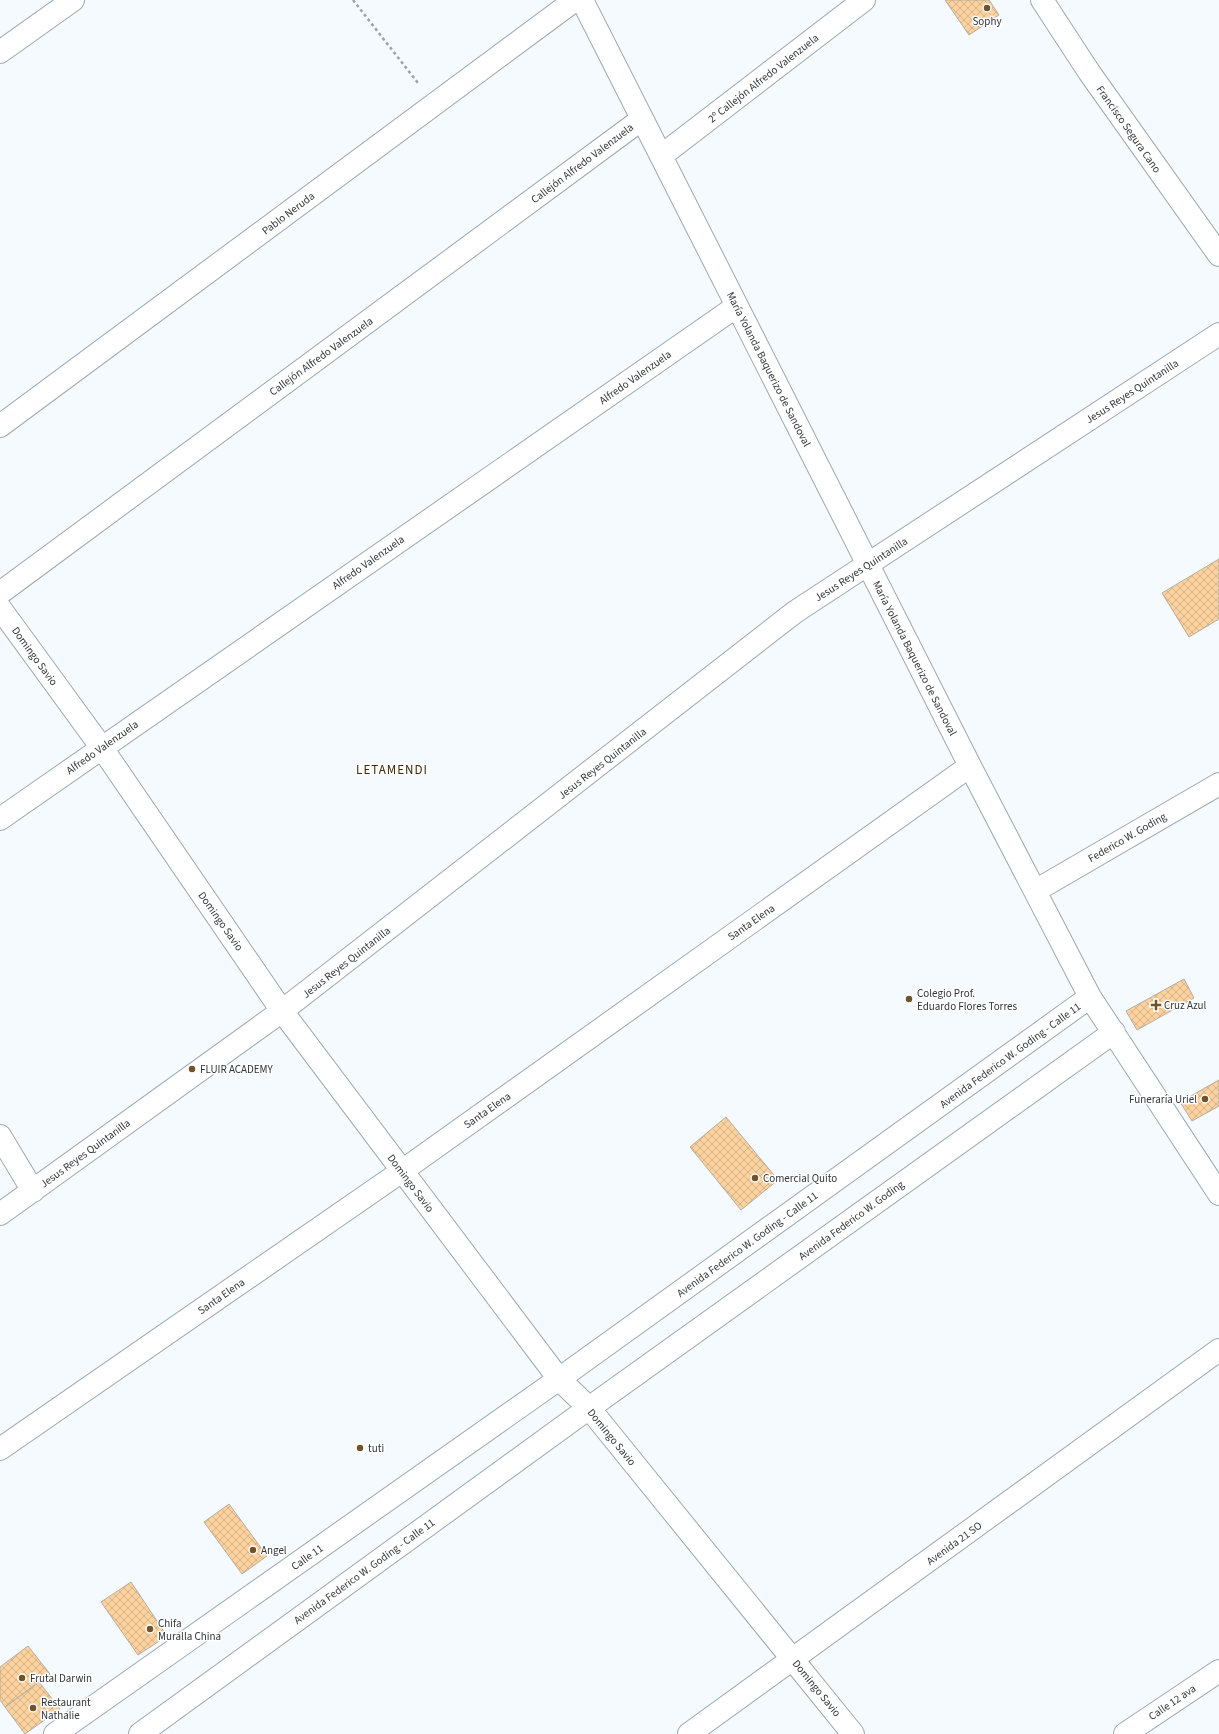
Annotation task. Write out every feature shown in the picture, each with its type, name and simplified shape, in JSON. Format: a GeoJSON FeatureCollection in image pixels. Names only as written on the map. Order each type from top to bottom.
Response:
{"type":"FeatureCollection","features":[{"type":"Feature","properties":{"kind":"street"},"geometry":{"type":"LineString","coordinates":[[0,52],[73,0]]}},
{"type":"Feature","properties":{"kind":"street","name":"Pablo Neruda"},"geometry":{"type":"LineString","coordinates":[[0,426],[575,0]]}},
{"type":"Feature","properties":{"kind":"street","name":"María Yolanda Baquerizo de Sandoval"},"geometry":{"type":"LineString","coordinates":[[582,0],[970,766],[1090,997],[1219,1194]]}},
{"type":"Feature","properties":{"kind":"street","name":"2º Callejón Alfredo Valenzuela"},"geometry":{"type":"LineString","coordinates":[[661,156],[864,0]]}},
{"type":"Feature","properties":{"kind":"street","name":"Francisco Segura Cano"},"geometry":{"type":"LineString","coordinates":[[1042,0],[1089,72],[1219,255]]}},
{"type":"Feature","properties":{"kind":"street","name":"Callejón Alfredo Valenzuela"},"geometry":{"type":"LineString","coordinates":[[0,593],[642,119]]}},
{"type":"Feature","properties":{"kind":"street","name":"Alfredo Valenzuela"},"geometry":{"type":"LineString","coordinates":[[0,818],[737,306]]}},
{"type":"Feature","properties":{"kind":"street","name":"Jesus Reyes Quintanilla"},"geometry":{"type":"LineString","coordinates":[[0,1214],[282,1011],[795,612],[1219,334]]}},
{"type":"Feature","properties":{"kind":"street","name":"Domingo Savio"},"geometry":{"type":"LineString","coordinates":[[0,608],[102,748],[282,1011],[559,1380],[589,1408],[853,1734]]}},
{"type":"Feature","properties":{"kind":"street","name":"Santa Elena"},"geometry":{"type":"LineString","coordinates":[[0,1449],[402,1171],[970,766]]}},
{"type":"Feature","properties":{"kind":"street","name":"Federico W. Goding"},"geometry":{"type":"LineString","coordinates":[[1035,891],[1219,784]]}},
{"type":"Feature","properties":{"kind":"street","name":"Avenida Federico W. Goding - Calle 11"},"geometry":{"type":"LineString","coordinates":[[559,1380],[1090,997]]}},
{"type":"Feature","properties":{"kind":"street","name":"Avenida Federico W. Goding"},"geometry":{"type":"LineString","coordinates":[[589,1408],[1114,1032]]}},
{"type":"Feature","properties":{"kind":"street"},"geometry":{"type":"LineString","coordinates":[[0,1136],[33,1191]]}},
{"type":"Feature","properties":{"kind":"street","name":"Avenida 21 SO"},"geometry":{"type":"LineString","coordinates":[[689,1734],[794,1660],[1219,1350]]}},
{"type":"Feature","properties":{"kind":"street","name":"Calle 11"},"geometry":{"type":"LineString","coordinates":[[56,1734],[559,1380]]}},
{"type":"Feature","properties":{"kind":"street","name":"Avenida Federico W. Goding - Calle 11"},"geometry":{"type":"LineString","coordinates":[[140,1734],[589,1408]]}},
{"type":"Feature","properties":{"kind":"street","name":"Calle 12 ava"},"geometry":{"type":"LineString","coordinates":[[1125,1734],[1219,1671]]}},
{"type":"Feature","properties":{"kind":"path"},"geometry":{"type":"LineString","coordinates":[[353,0],[435,104]]}},
{"type":"Feature","properties":{"kind":"building"},"geometry":{"type":"Polygon","coordinates":[[[945,0],[989,0],[999,15],[969,35],[945,0]]]}},
{"type":"Feature","properties":{"kind":"building"},"geometry":{"type":"Polygon","coordinates":[[[1219,559],[1219,619],[1189,637],[1162,593],[1219,559]]]}},
{"type":"Feature","properties":{"kind":"building"},"geometry":{"type":"Polygon","coordinates":[[[1184,979],[1194,998],[1137,1030],[1126,1011],[1184,979]]]}},
{"type":"Feature","properties":{"kind":"building"},"geometry":{"type":"Polygon","coordinates":[[[1219,1080],[1219,1106],[1192,1121],[1180,1102],[1219,1080]]]}},
{"type":"Feature","properties":{"kind":"building"},"geometry":{"type":"Polygon","coordinates":[[[726,1117],[778,1180],[741,1210],[690,1147],[726,1117]]]}},
{"type":"Feature","properties":{"kind":"building"},"geometry":{"type":"Polygon","coordinates":[[[229,1504],[267,1556],[242,1574],[204,1522],[229,1504]]]}},
{"type":"Feature","properties":{"kind":"building"},"geometry":{"type":"Polygon","coordinates":[[[131,1582],[167,1636],[138,1655],[101,1602],[131,1582]]]}},
{"type":"Feature","properties":{"kind":"building","name":"Frutal Darwin"},"geometry":{"type":"Polygon","coordinates":[[[28,1646],[50,1674],[5,1707],[0,1700],[0,1667],[28,1646]]]}},
{"type":"Feature","properties":{"kind":"building","name":"Restaurant Nathalie"},"geometry":{"type":"Polygon","coordinates":[[[39,1682],[60,1709],[25,1734],[5,1707],[39,1682]]]}},
{"type":"Feature","properties":{"kind":"place","name":"Sophy"},"geometry":{"type":"Point","coordinates":[987,8]}},
{"type":"Feature","properties":{"kind":"place","name":"Colegio Prof. Eduardo Flores Torres"},"geometry":{"type":"Point","coordinates":[909,999]}},
{"type":"Feature","properties":{"kind":"place","name":"Cruz Azul"},"geometry":{"type":"Point","coordinates":[1156,1005]}},
{"type":"Feature","properties":{"kind":"place","name":"FLUIR ACADEMY"},"geometry":{"type":"Point","coordinates":[192,1069]}},
{"type":"Feature","properties":{"kind":"place","name":"Funeraría Uriel"},"geometry":{"type":"Point","coordinates":[1205,1099]}},
{"type":"Feature","properties":{"kind":"place","name":"Comercial Quito"},"geometry":{"type":"Point","coordinates":[755,1178]}},
{"type":"Feature","properties":{"kind":"place","name":"tuti"},"geometry":{"type":"Point","coordinates":[360,1448]}},
{"type":"Feature","properties":{"kind":"place","name":"Angel"},"geometry":{"type":"Point","coordinates":[253,1550]}},
{"type":"Feature","properties":{"kind":"place","name":"Chifa Muralla China"},"geometry":{"type":"Point","coordinates":[150,1629]}},
{"type":"Feature","properties":{"kind":"place","name":"Frutal Darwin"},"geometry":{"type":"Point","coordinates":[22,1678]}},
{"type":"Feature","properties":{"kind":"place","name":"Restaurant Nathalie"},"geometry":{"type":"Point","coordinates":[33,1708]}},
{"type":"Feature","properties":{"kind":"district","name":"LETAMENDI"},"geometry":{"type":"Point","coordinates":[392,769]}}]}
